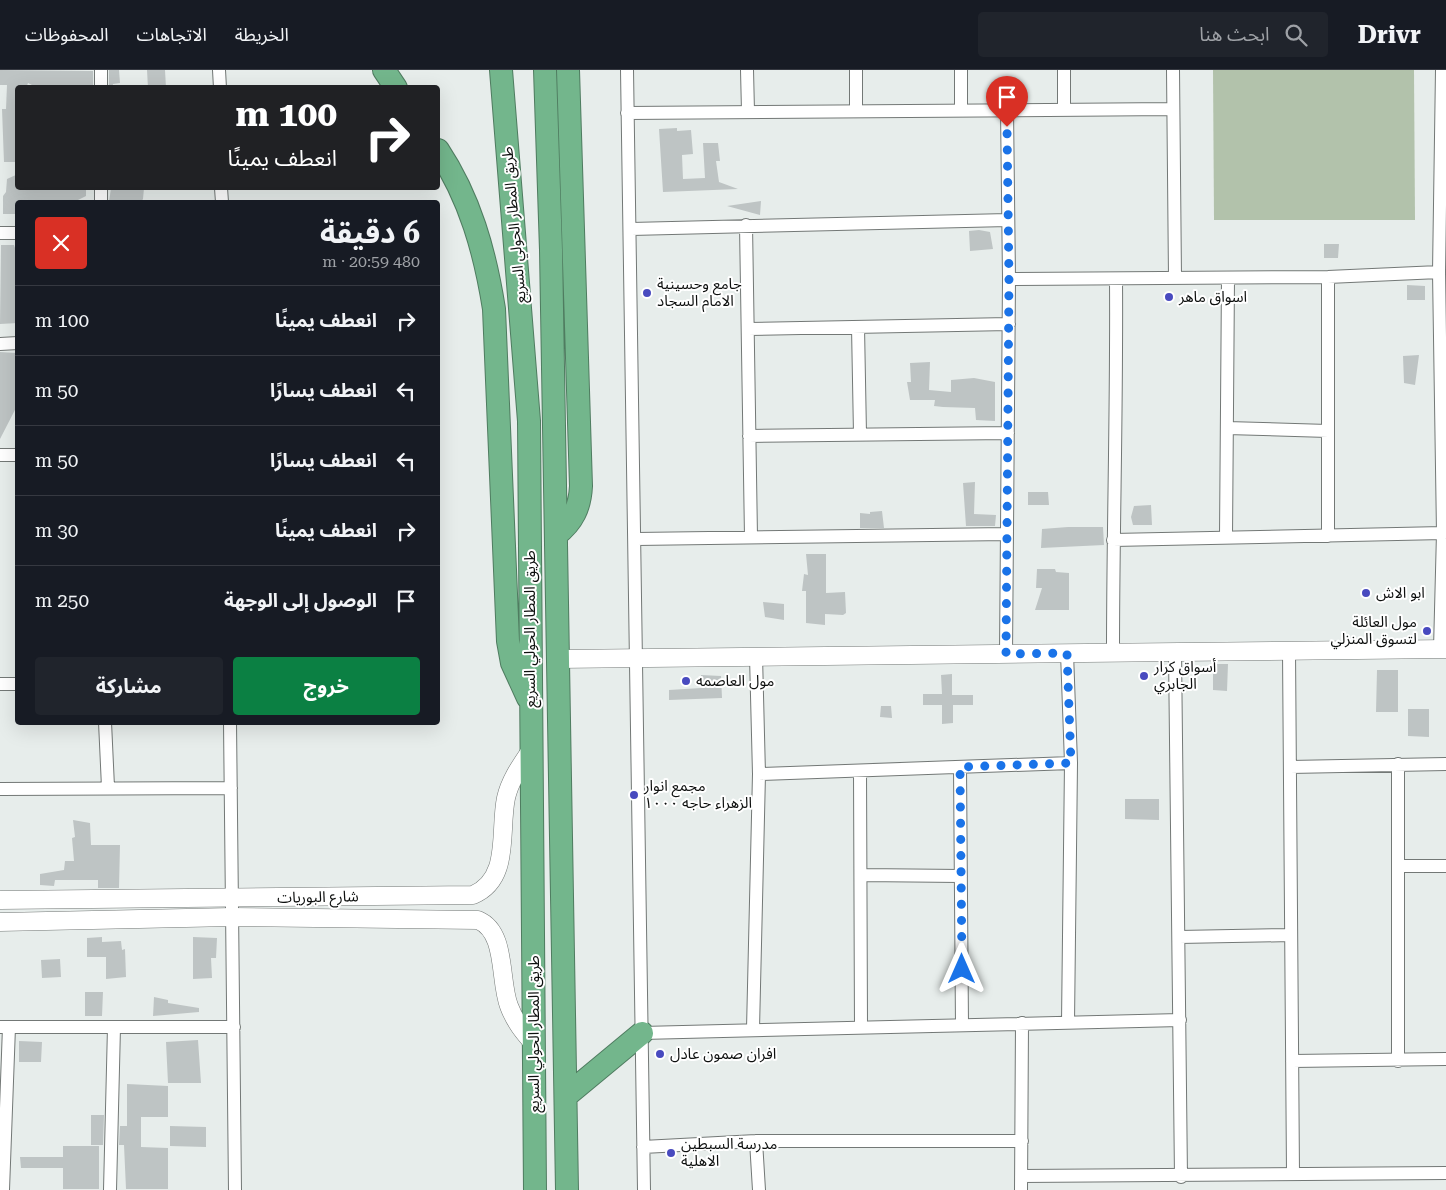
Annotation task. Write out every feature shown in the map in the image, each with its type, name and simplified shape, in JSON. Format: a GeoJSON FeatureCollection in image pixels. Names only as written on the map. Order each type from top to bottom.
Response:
{"type":"FeatureCollection","features":[{"type":"Feature","properties":{"kind":"highway","name":"طريق المطار الحولي السريع"},"geometry":{"type":"LineString","coordinates":[[501,70],[529,421],[535,1190]]}},
{"type":"Feature","properties":{"kind":"highway","name":"طريق المطار الحولي السريع"},"geometry":{"type":"LineString","coordinates":[[545,70],[556,535],[567,1190]]}},
{"type":"Feature","properties":{"kind":"highway"},"geometry":{"type":"LineString","coordinates":[[556,535],[564,529],[575,514],[581,486],[568,70]]}},
{"type":"Feature","properties":{"kind":"highway"},"geometry":{"type":"LineString","coordinates":[[440,154],[465,198],[478,234],[488,271],[494,309],[508,641],[512,663],[519,684],[531,703]]}},
{"type":"Feature","properties":{"kind":"highway"},"geometry":{"type":"LineString","coordinates":[[566,1096],[642,1033]]}},
{"type":"Feature","properties":{"kind":"street"},"geometry":{"type":"LineString","coordinates":[[101,70],[101,85]]}},
{"type":"Feature","properties":{"kind":"street"},"geometry":{"type":"LineString","coordinates":[[220,70],[220,85]]}},
{"type":"Feature","properties":{"kind":"street"},"geometry":{"type":"LineString","coordinates":[[627,70],[638,659],[644,1190]]}},
{"type":"Feature","properties":{"kind":"street"},"geometry":{"type":"LineString","coordinates":[[747,70],[748,111]]}},
{"type":"Feature","properties":{"kind":"street"},"geometry":{"type":"LineString","coordinates":[[856,70],[856,110]]}},
{"type":"Feature","properties":{"kind":"street"},"geometry":{"type":"LineString","coordinates":[[961,70],[961,109]]}},
{"type":"Feature","properties":{"kind":"street"},"geometry":{"type":"LineString","coordinates":[[1064,70],[1064,109]]}},
{"type":"Feature","properties":{"kind":"street"},"geometry":{"type":"LineString","coordinates":[[1173,70],[1175,278]]}},
{"type":"Feature","properties":{"kind":"street"},"geometry":{"type":"LineString","coordinates":[[558,659],[1443,649],[1439,272],[1442,70]]}},
{"type":"Feature","properties":{"kind":"street"},"geometry":{"type":"LineString","coordinates":[[628,113],[961,109],[1173,109]]}},
{"type":"Feature","properties":{"kind":"street"},"geometry":{"type":"LineString","coordinates":[[1006,654],[1009,324],[1007,109]]}},
{"type":"Feature","properties":{"kind":"street"},"geometry":{"type":"LineString","coordinates":[[631,229],[1008,220]]}},
{"type":"Feature","properties":{"kind":"street"},"geometry":{"type":"LineString","coordinates":[[746,225],[751,537]]}},
{"type":"Feature","properties":{"kind":"street"},"geometry":{"type":"LineString","coordinates":[[0,233],[15,233]]}},
{"type":"Feature","properties":{"kind":"street"},"geometry":{"type":"LineString","coordinates":[[1009,279],[1328,277],[1439,272]]}},
{"type":"Feature","properties":{"kind":"street"},"geometry":{"type":"LineString","coordinates":[[1328,277],[1328,536]]}},
{"type":"Feature","properties":{"kind":"street"},"geometry":{"type":"LineString","coordinates":[[1113,653],[1113,540],[1117,424],[1116,278]]}},
{"type":"Feature","properties":{"kind":"street"},"geometry":{"type":"LineString","coordinates":[[1226,537],[1228,278]]}},
{"type":"Feature","properties":{"kind":"street"},"geometry":{"type":"LineString","coordinates":[[748,329],[1009,324]]}},
{"type":"Feature","properties":{"kind":"street"},"geometry":{"type":"LineString","coordinates":[[858,327],[860,434]]}},
{"type":"Feature","properties":{"kind":"street"},"geometry":{"type":"LineString","coordinates":[[0,344],[15,343]]}},
{"type":"Feature","properties":{"kind":"street"},"geometry":{"type":"LineString","coordinates":[[1227,428],[1328,431]]}},
{"type":"Feature","properties":{"kind":"street"},"geometry":{"type":"LineString","coordinates":[[749,436],[1008,433]]}},
{"type":"Feature","properties":{"kind":"street"},"geometry":{"type":"LineString","coordinates":[[0,454],[15,455]]}},
{"type":"Feature","properties":{"kind":"street"},"geometry":{"type":"LineString","coordinates":[[1113,540],[1443,533]]}},
{"type":"Feature","properties":{"kind":"street"},"geometry":{"type":"LineString","coordinates":[[636,539],[1007,534]]}},
{"type":"Feature","properties":{"kind":"street"},"geometry":{"type":"LineString","coordinates":[[1289,651],[1293,1173]]}},
{"type":"Feature","properties":{"kind":"street"},"geometry":{"type":"LineString","coordinates":[[1175,652],[1181,1177]]}},
{"type":"Feature","properties":{"kind":"street"},"geometry":{"type":"LineString","coordinates":[[1067,653],[1071,763],[1068,1022]]}},
{"type":"Feature","properties":{"kind":"street"},"geometry":{"type":"LineString","coordinates":[[753,1029],[759,774],[756,656]]}},
{"type":"Feature","properties":{"kind":"street"},"geometry":{"type":"LineString","coordinates":[[0,684],[15,684]]}},
{"type":"Feature","properties":{"kind":"street"},"geometry":{"type":"LineString","coordinates":[[105,725],[108,787]]}},
{"type":"Feature","properties":{"kind":"street"},"geometry":{"type":"LineString","coordinates":[[230,725],[235,1190]]}},
{"type":"Feature","properties":{"kind":"street","name":"شارع البوريات"},"geometry":{"type":"LineString","coordinates":[[0,900],[464,896],[482,891],[495,879],[498,870],[506,798],[514,778],[531,750]]}},
{"type":"Feature","properties":{"kind":"street"},"geometry":{"type":"LineString","coordinates":[[759,774],[1071,763]]}},
{"type":"Feature","properties":{"kind":"street"},"geometry":{"type":"LineString","coordinates":[[1398,764],[1398,1061]]}},
{"type":"Feature","properties":{"kind":"street"},"geometry":{"type":"LineString","coordinates":[[1290,767],[1446,764]]}},
{"type":"Feature","properties":{"kind":"street"},"geometry":{"type":"LineString","coordinates":[[960,767],[962,1024]]}},
{"type":"Feature","properties":{"kind":"street"},"geometry":{"type":"LineString","coordinates":[[860,771],[861,1027]]}},
{"type":"Feature","properties":{"kind":"street"},"geometry":{"type":"LineString","coordinates":[[0,789],[108,787],[231,788]]}},
{"type":"Feature","properties":{"kind":"street"},"geometry":{"type":"LineString","coordinates":[[1399,866],[1446,866]]}},
{"type":"Feature","properties":{"kind":"street"},"geometry":{"type":"LineString","coordinates":[[861,874],[961,876]]}},
{"type":"Feature","properties":{"kind":"street","name":"شارع البوريات"},"geometry":{"type":"LineString","coordinates":[[0,922],[232,917],[471,919],[484,922],[496,937],[509,1006],[520,1028],[535,1045]]}},
{"type":"Feature","properties":{"kind":"street"},"geometry":{"type":"LineString","coordinates":[[1179,936],[1291,935]]}},
{"type":"Feature","properties":{"kind":"street"},"geometry":{"type":"LineString","coordinates":[[642,1033],[1180,1020]]}},
{"type":"Feature","properties":{"kind":"street"},"geometry":{"type":"LineString","coordinates":[[1021,1190],[1022,1023]]}},
{"type":"Feature","properties":{"kind":"street"},"geometry":{"type":"LineString","coordinates":[[3,1190],[5,1027],[234,1027]]}},
{"type":"Feature","properties":{"kind":"street"},"geometry":{"type":"LineString","coordinates":[[110,1190],[114,1027]]}},
{"type":"Feature","properties":{"kind":"street"},"geometry":{"type":"LineString","coordinates":[[1292,1061],[1446,1059]]}},
{"type":"Feature","properties":{"kind":"street"},"geometry":{"type":"LineString","coordinates":[[643,1147],[756,1141],[1022,1141]]}},
{"type":"Feature","properties":{"kind":"street"},"geometry":{"type":"LineString","coordinates":[[756,1141],[758,1190]]}},
{"type":"Feature","properties":{"kind":"street"},"geometry":{"type":"LineString","coordinates":[[1021,1176],[1181,1177],[1293,1173],[1446,1173]]}},
{"type":"Feature","properties":{"kind":"green space"},"geometry":{"type":"Polygon","coordinates":[[[1213,70],[1414,70],[1415,220],[1214,220],[1213,70]]]}},
{"type":"Feature","properties":{"kind":"building"},"geometry":{"type":"Polygon","coordinates":[[[0,70],[93,71],[93,85],[32,85],[28,83],[27,85],[15,85],[15,162],[4,162],[2,109],[6,109],[7,85],[0,85],[0,70]]]}},
{"type":"Feature","properties":{"kind":"building"},"geometry":{"type":"Polygon","coordinates":[[[109,70],[119,70],[120,83],[109,85],[109,70]]]}},
{"type":"Feature","properties":{"kind":"building"},"geometry":{"type":"Polygon","coordinates":[[[147,70],[165,70],[166,85],[148,85],[147,70]]]}},
{"type":"Feature","properties":{"kind":"building"},"geometry":{"type":"Polygon","coordinates":[[[677,128],[677,131],[691,130],[693,154],[682,155],[683,179],[705,178],[703,143],[718,143],[720,161],[716,161],[719,182],[738,189],[663,192],[659,129],[677,128]]]}},
{"type":"Feature","properties":{"kind":"building"},"geometry":{"type":"Polygon","coordinates":[[[15,175],[15,190],[86,190],[86,196],[78,200],[15,200],[15,214],[3,214],[3,196],[6,192],[7,179],[15,175]]]}},
{"type":"Feature","properties":{"kind":"building"},"geometry":{"type":"Polygon","coordinates":[[[111,190],[144,190],[142,200],[109,200],[111,190]]]}},
{"type":"Feature","properties":{"kind":"building"},"geometry":{"type":"Polygon","coordinates":[[[761,201],[760,215],[727,206],[761,201]]]}},
{"type":"Feature","properties":{"kind":"building"},"geometry":{"type":"Polygon","coordinates":[[[969,231],[990,232],[993,249],[970,251],[969,231]]]}},
{"type":"Feature","properties":{"kind":"building"},"geometry":{"type":"Polygon","coordinates":[[[1324,244],[1339,244],[1338,258],[1324,258],[1324,244]]]}},
{"type":"Feature","properties":{"kind":"building"},"geometry":{"type":"Polygon","coordinates":[[[1,245],[14,245],[15,323],[0,324],[1,245]]]}},
{"type":"Feature","properties":{"kind":"building"},"geometry":{"type":"Polygon","coordinates":[[[1407,285],[1425,286],[1425,300],[1407,300],[1407,285]]]}},
{"type":"Feature","properties":{"kind":"building"},"geometry":{"type":"Polygon","coordinates":[[[0,352],[15,353],[15,410],[0,439],[0,352]]]}},
{"type":"Feature","properties":{"kind":"building"},"geometry":{"type":"Polygon","coordinates":[[[1419,355],[1415,385],[1404,383],[1403,356],[1419,355]]]}},
{"type":"Feature","properties":{"kind":"building"},"geometry":{"type":"Polygon","coordinates":[[[930,362],[929,390],[951,392],[951,380],[974,378],[995,382],[995,421],[976,420],[975,408],[934,406],[935,400],[910,400],[907,382],[911,382],[910,363],[930,362]]]}},
{"type":"Feature","properties":{"kind":"building"},"geometry":{"type":"Polygon","coordinates":[[[975,482],[974,514],[996,515],[995,526],[966,526],[963,483],[975,482]]]}},
{"type":"Feature","properties":{"kind":"building"},"geometry":{"type":"Polygon","coordinates":[[[1028,492],[1048,492],[1049,505],[1028,505],[1028,492]]]}},
{"type":"Feature","properties":{"kind":"building"},"geometry":{"type":"Polygon","coordinates":[[[1151,505],[1152,525],[1133,525],[1131,517],[1134,506],[1151,505]]]}},
{"type":"Feature","properties":{"kind":"building"},"geometry":{"type":"Polygon","coordinates":[[[882,511],[884,528],[860,528],[860,513],[870,514],[870,512],[882,511]]]}},
{"type":"Feature","properties":{"kind":"building"},"geometry":{"type":"Polygon","coordinates":[[[1103,527],[1104,545],[1041,548],[1042,529],[1103,527]]]}},
{"type":"Feature","properties":{"kind":"building"},"geometry":{"type":"Polygon","coordinates":[[[806,554],[826,554],[826,593],[845,592],[846,613],[843,615],[825,614],[825,625],[806,623],[806,591],[802,591],[804,574],[808,575],[806,554]]]}},
{"type":"Feature","properties":{"kind":"building"},"geometry":{"type":"Polygon","coordinates":[[[1037,569],[1055,569],[1056,572],[1069,573],[1069,610],[1035,610],[1042,588],[1036,588],[1037,569]]]}},
{"type":"Feature","properties":{"kind":"building"},"geometry":{"type":"Polygon","coordinates":[[[763,602],[784,604],[784,620],[765,617],[763,602]]]}},
{"type":"Feature","properties":{"kind":"building"},"geometry":{"type":"Polygon","coordinates":[[[1213,664],[1228,664],[1227,691],[1213,690],[1213,664]]]}},
{"type":"Feature","properties":{"kind":"building"},"geometry":{"type":"Polygon","coordinates":[[[1377,670],[1398,670],[1398,712],[1376,712],[1377,670]]]}},
{"type":"Feature","properties":{"kind":"building"},"geometry":{"type":"Polygon","coordinates":[[[952,674],[952,695],[973,695],[973,705],[953,705],[953,723],[942,724],[942,705],[923,705],[923,694],[942,694],[941,675],[952,674]]]}},
{"type":"Feature","properties":{"kind":"building"},"geometry":{"type":"Polygon","coordinates":[[[701,675],[721,676],[722,698],[669,700],[669,690],[701,688],[701,675]]]}},
{"type":"Feature","properties":{"kind":"building"},"geometry":{"type":"Polygon","coordinates":[[[881,706],[891,706],[892,718],[880,717],[881,706]]]}},
{"type":"Feature","properties":{"kind":"building"},"geometry":{"type":"Polygon","coordinates":[[[1408,709],[1429,709],[1429,737],[1408,736],[1408,709]]]}},
{"type":"Feature","properties":{"kind":"building"},"geometry":{"type":"Polygon","coordinates":[[[1125,799],[1159,799],[1159,820],[1125,819],[1125,799]]]}},
{"type":"Feature","properties":{"kind":"building"},"geometry":{"type":"Polygon","coordinates":[[[73,820],[90,823],[91,845],[120,845],[119,888],[98,888],[98,880],[55,880],[54,886],[40,885],[40,874],[64,870],[65,861],[74,861],[72,838],[75,837],[73,820]]]}},
{"type":"Feature","properties":{"kind":"building"},"geometry":{"type":"Polygon","coordinates":[[[102,937],[102,942],[121,941],[122,950],[125,949],[126,977],[106,979],[106,957],[87,957],[87,938],[102,937]]]}},
{"type":"Feature","properties":{"kind":"building"},"geometry":{"type":"Polygon","coordinates":[[[193,937],[217,938],[216,958],[211,958],[212,978],[193,979],[193,937]]]}},
{"type":"Feature","properties":{"kind":"building"},"geometry":{"type":"Polygon","coordinates":[[[60,959],[61,977],[42,978],[41,960],[60,959]]]}},
{"type":"Feature","properties":{"kind":"building"},"geometry":{"type":"Polygon","coordinates":[[[85,992],[103,992],[102,1016],[85,1016],[85,992]]]}},
{"type":"Feature","properties":{"kind":"building"},"geometry":{"type":"Polygon","coordinates":[[[154,997],[168,1000],[168,1003],[199,1008],[199,1012],[153,1016],[154,997]]]}},
{"type":"Feature","properties":{"kind":"building"},"geometry":{"type":"Polygon","coordinates":[[[198,1040],[201,1083],[168,1083],[166,1042],[198,1040]]]}},
{"type":"Feature","properties":{"kind":"building"},"geometry":{"type":"Polygon","coordinates":[[[19,1041],[42,1042],[41,1062],[19,1062],[19,1041]]]}},
{"type":"Feature","properties":{"kind":"building"},"geometry":{"type":"Polygon","coordinates":[[[127,1084],[168,1086],[168,1117],[141,1117],[141,1147],[168,1148],[168,1189],[126,1189],[124,1145],[119,1145],[120,1126],[127,1126],[127,1084]]]}},
{"type":"Feature","properties":{"kind":"building"},"geometry":{"type":"Polygon","coordinates":[[[91,1115],[104,1115],[103,1145],[91,1145],[91,1115]]]}},
{"type":"Feature","properties":{"kind":"building"},"geometry":{"type":"Polygon","coordinates":[[[170,1126],[206,1127],[206,1147],[170,1146],[170,1126]]]}},
{"type":"Feature","properties":{"kind":"building"},"geometry":{"type":"Polygon","coordinates":[[[63,1146],[99,1146],[99,1189],[63,1189],[63,1168],[21,1168],[20,1157],[63,1157],[63,1146]]]}},
{"type":"Feature","properties":{"kind":"place","name":"جامع وحسينية الامام السجاد"},"geometry":{"type":"Point","coordinates":[647,293]}},
{"type":"Feature","properties":{"kind":"place","name":"اسواق ماهر"},"geometry":{"type":"Point","coordinates":[1169,297]}},
{"type":"Feature","properties":{"kind":"place","name":"ابو الاش"},"geometry":{"type":"Point","coordinates":[1366,593]}},
{"type":"Feature","properties":{"kind":"place","name":"مول العائلة لتسوق المنزلي"},"geometry":{"type":"Point","coordinates":[1427,631]}},
{"type":"Feature","properties":{"kind":"place","name":"أسواق كرار الجابري"},"geometry":{"type":"Point","coordinates":[1144,676]}},
{"type":"Feature","properties":{"kind":"place","name":"مول العاصمه"},"geometry":{"type":"Point","coordinates":[686,681]}},
{"type":"Feature","properties":{"kind":"place","name":"مجمع انوار الزهراء حاجه ١٠٠٠"},"geometry":{"type":"Point","coordinates":[634,795]}},
{"type":"Feature","properties":{"kind":"place","name":"افران صمون عادل"},"geometry":{"type":"Point","coordinates":[660,1054]}},
{"type":"Feature","properties":{"kind":"place","name":"مدرسة السبطين الاهلية"},"geometry":{"type":"Point","coordinates":[671,1153]}},
{"type":"Feature","properties":{"kind":"route"},"geometry":{"type":"LineString","coordinates":[[962,969],[960,767],[1071,763],[1067,653],[1006,654],[1009,279],[1007,127]]}}]}
